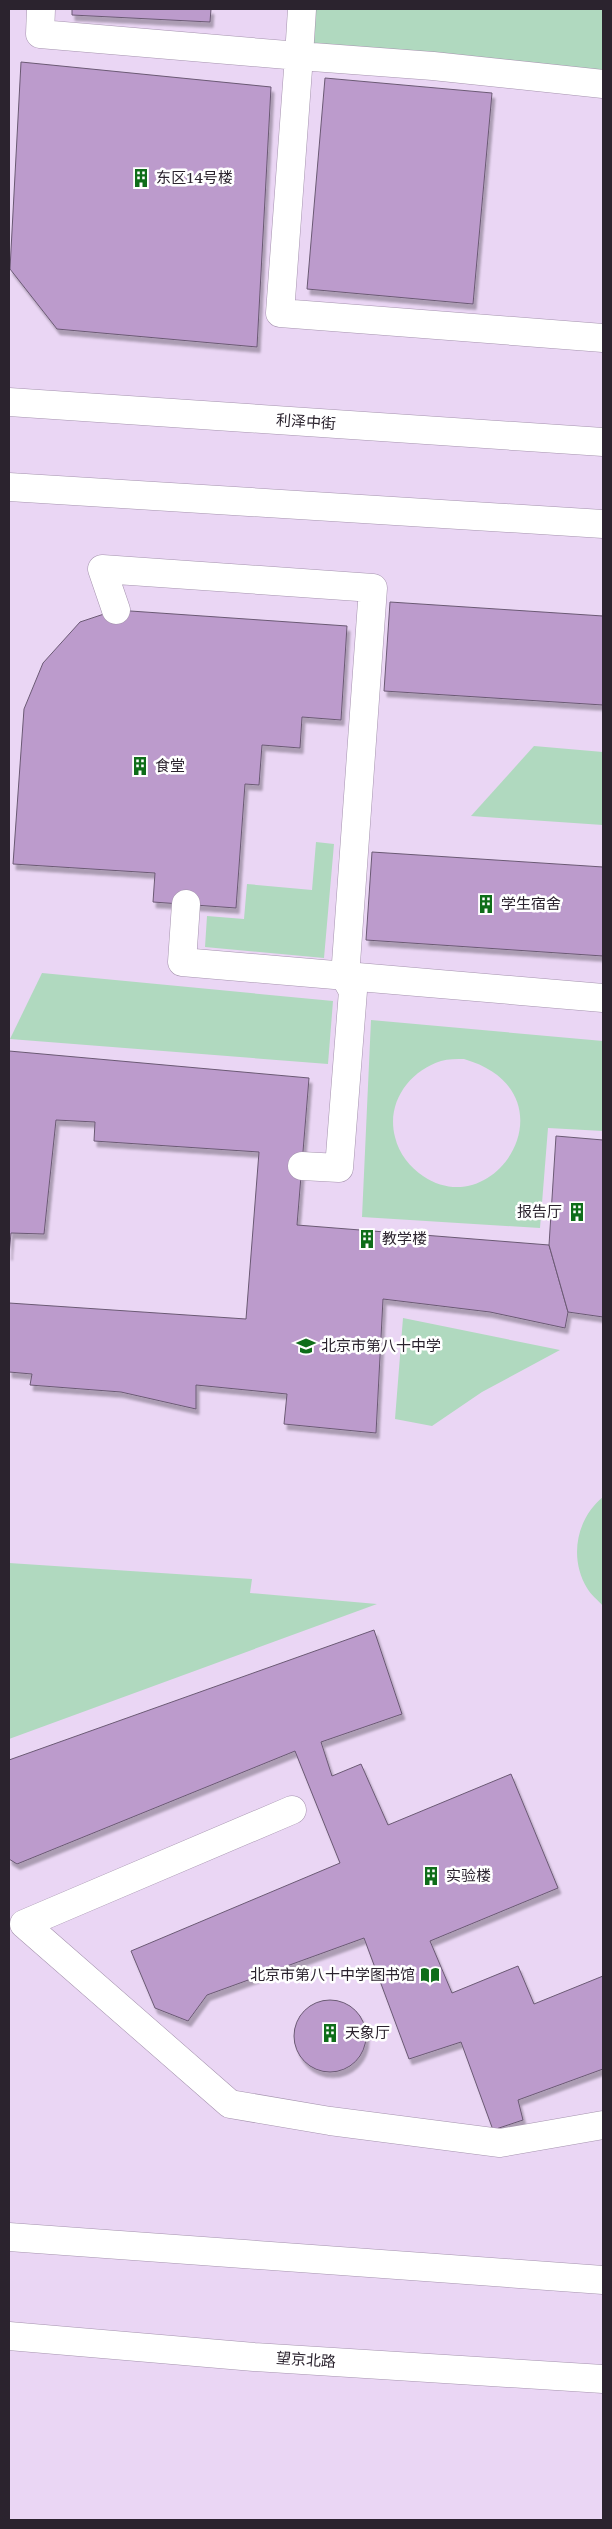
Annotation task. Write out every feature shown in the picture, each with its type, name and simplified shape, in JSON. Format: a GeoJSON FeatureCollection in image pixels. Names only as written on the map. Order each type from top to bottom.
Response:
{"type":"FeatureCollection","features":[{"type":"Feature","properties":{"kind":"street"},"geometry":{"type":"LineString","coordinates":[[41,9],[40,34],[433,66],[603,84]]}},
{"type":"Feature","properties":{"kind":"street"},"geometry":{"type":"LineString","coordinates":[[302,9],[280,314],[603,338]]}},
{"type":"Feature","properties":{"kind":"street","name":"利泽中街"},"geometry":{"type":"LineString","coordinates":[[9,402],[603,442]]}},
{"type":"Feature","properties":{"kind":"street"},"geometry":{"type":"LineString","coordinates":[[9,487],[603,524]]}},
{"type":"Feature","properties":{"kind":"street"},"geometry":{"type":"LineString","coordinates":[[116,610],[102,569],[373,588],[345,977],[353,991],[340,1168],[302,1166]]}},
{"type":"Feature","properties":{"kind":"street"},"geometry":{"type":"LineString","coordinates":[[186,904],[182,962],[603,998]]}},
{"type":"Feature","properties":{"kind":"street"},"geometry":{"type":"LineString","coordinates":[[292,1810],[24,1924],[230,2104],[330,2121],[500,2142],[603,2125]]}},
{"type":"Feature","properties":{"kind":"street"},"geometry":{"type":"LineString","coordinates":[[9,2237],[603,2280]]}},
{"type":"Feature","properties":{"kind":"street","name":"望京北路"},"geometry":{"type":"LineString","coordinates":[[9,2336],[254,2357],[603,2379]]}},
{"type":"Feature","properties":{"kind":"green space"},"geometry":{"type":"Polygon","coordinates":[[[307,9],[603,9],[603,71],[304,51],[307,9]]]}},
{"type":"Feature","properties":{"kind":"green space"},"geometry":{"type":"Polygon","coordinates":[[[534,746],[603,752],[603,825],[471,816],[534,746]]]}},
{"type":"Feature","properties":{"kind":"green space"},"geometry":{"type":"Polygon","coordinates":[[[316,842],[334,844],[324,958],[205,947],[207,916],[244,919],[247,884],[312,890],[316,842]]]}},
{"type":"Feature","properties":{"kind":"green space"},"geometry":{"type":"Polygon","coordinates":[[[42,973],[333,1001],[328,1064],[10,1039],[42,973]]]}},
{"type":"Feature","properties":{"kind":"green space"},"geometry":{"type":"Polygon","coordinates":[[[371,1020],[603,1041],[603,1131],[548,1128],[540,1228],[362,1217],[371,1020]],[[452,1059],[429,1066],[410,1080],[397,1101],[393,1124],[399,1149],[409,1164],[423,1176],[451,1187],[477,1183],[498,1170],[514,1149],[520,1124],[516,1098],[498,1076],[464,1059],[452,1059]]]}},
{"type":"Feature","properties":{"kind":"green space"},"geometry":{"type":"Polygon","coordinates":[[[403,1318],[560,1350],[482,1392],[432,1426],[395,1419],[403,1318]]]}},
{"type":"Feature","properties":{"kind":"green space"},"geometry":{"type":"Polygon","coordinates":[[[603,1497],[603,1606],[589,1591],[581,1576],[577,1552],[581,1528],[594,1506],[603,1497]]]}},
{"type":"Feature","properties":{"kind":"green space"},"geometry":{"type":"Polygon","coordinates":[[[9,1563],[252,1579],[250,1593],[377,1604],[9,1739],[9,1563]]]}},
{"type":"Feature","properties":{"kind":"building"},"geometry":{"type":"Polygon","coordinates":[[[72,9],[211,9],[210,22],[72,15],[72,9]]]}},
{"type":"Feature","properties":{"kind":"building","name":"东区14号楼"},"geometry":{"type":"Polygon","coordinates":[[[21,62],[271,87],[257,347],[57,329],[10,269],[21,62]]]}},
{"type":"Feature","properties":{"kind":"building"},"geometry":{"type":"Polygon","coordinates":[[[325,78],[492,93],[473,304],[307,289],[325,78]]]}},
{"type":"Feature","properties":{"kind":"building"},"geometry":{"type":"Polygon","coordinates":[[[390,602],[603,616],[603,705],[384,691],[390,602]]]}},
{"type":"Feature","properties":{"kind":"building","name":"食堂"},"geometry":{"type":"Polygon","coordinates":[[[116,610],[347,626],[341,720],[302,717],[300,748],[262,745],[259,785],[245,784],[236,908],[153,902],[155,873],[13,864],[24,709],[43,663],[80,622],[116,610]]]}},
{"type":"Feature","properties":{"kind":"building","name":"学生宿舍"},"geometry":{"type":"Polygon","coordinates":[[[372,852],[603,867],[603,956],[366,940],[372,852]]]}},
{"type":"Feature","properties":{"kind":"building","name":"教学楼"},"geometry":{"type":"Polygon","coordinates":[[[9,1051],[309,1078],[297,1225],[549,1245],[568,1312],[565,1328],[490,1312],[383,1299],[376,1433],[284,1424],[287,1394],[196,1385],[196,1409],[121,1392],[30,1385],[32,1374],[9,1372],[9,1303],[246,1319],[259,1152],[94,1141],[95,1122],[56,1120],[44,1234],[11,1233],[9,1255],[9,1051]]]}},
{"type":"Feature","properties":{"kind":"building","name":"报告厅"},"geometry":{"type":"Polygon","coordinates":[[[556,1136],[603,1140],[603,1317],[568,1312],[549,1245],[556,1136]]]}},
{"type":"Feature","properties":{"kind":"building","name":"实验楼"},"geometry":{"type":"Polygon","coordinates":[[[374,1630],[402,1714],[321,1742],[332,1776],[361,1764],[388,1825],[511,1774],[558,1888],[430,1941],[452,1993],[518,1966],[534,2004],[603,1976],[603,2069],[518,2100],[523,2120],[493,2130],[461,2042],[409,2059],[364,1938],[207,1995],[188,2021],[155,2008],[131,1951],[340,1863],[295,1751],[17,1864],[9,1859],[9,1760],[374,1630]]]}},
{"type":"Feature","properties":{"kind":"building","name":"天象厅"},"geometry":{"type":"Polygon","coordinates":[[[330,2000],[350,2006],[360,2016],[366,2036],[360,2056],[350,2066],[330,2072],[310,2066],[300,2056],[294,2036],[300,2016],[310,2006],[330,2000]]]}},
{"type":"Feature","properties":{"kind":"place","name":"东区14号楼"},"geometry":{"type":"Point","coordinates":[141,178]}},
{"type":"Feature","properties":{"kind":"place","name":"食堂"},"geometry":{"type":"Point","coordinates":[140,766]}},
{"type":"Feature","properties":{"kind":"place","name":"学生宿舍"},"geometry":{"type":"Point","coordinates":[486,904]}},
{"type":"Feature","properties":{"kind":"place","name":"报告厅"},"geometry":{"type":"Point","coordinates":[577,1212]}},
{"type":"Feature","properties":{"kind":"place","name":"教学楼"},"geometry":{"type":"Point","coordinates":[367,1239]}},
{"type":"Feature","properties":{"kind":"place","name":"北京市第八十中学"},"geometry":{"type":"Point","coordinates":[306,1346]}},
{"type":"Feature","properties":{"kind":"place","name":"实验楼"},"geometry":{"type":"Point","coordinates":[431,1876]}},
{"type":"Feature","properties":{"kind":"place","name":"北京市第八十中学图书馆"},"geometry":{"type":"Point","coordinates":[430,1975]}},
{"type":"Feature","properties":{"kind":"place","name":"天象厅"},"geometry":{"type":"Point","coordinates":[330,2033]}}]}
